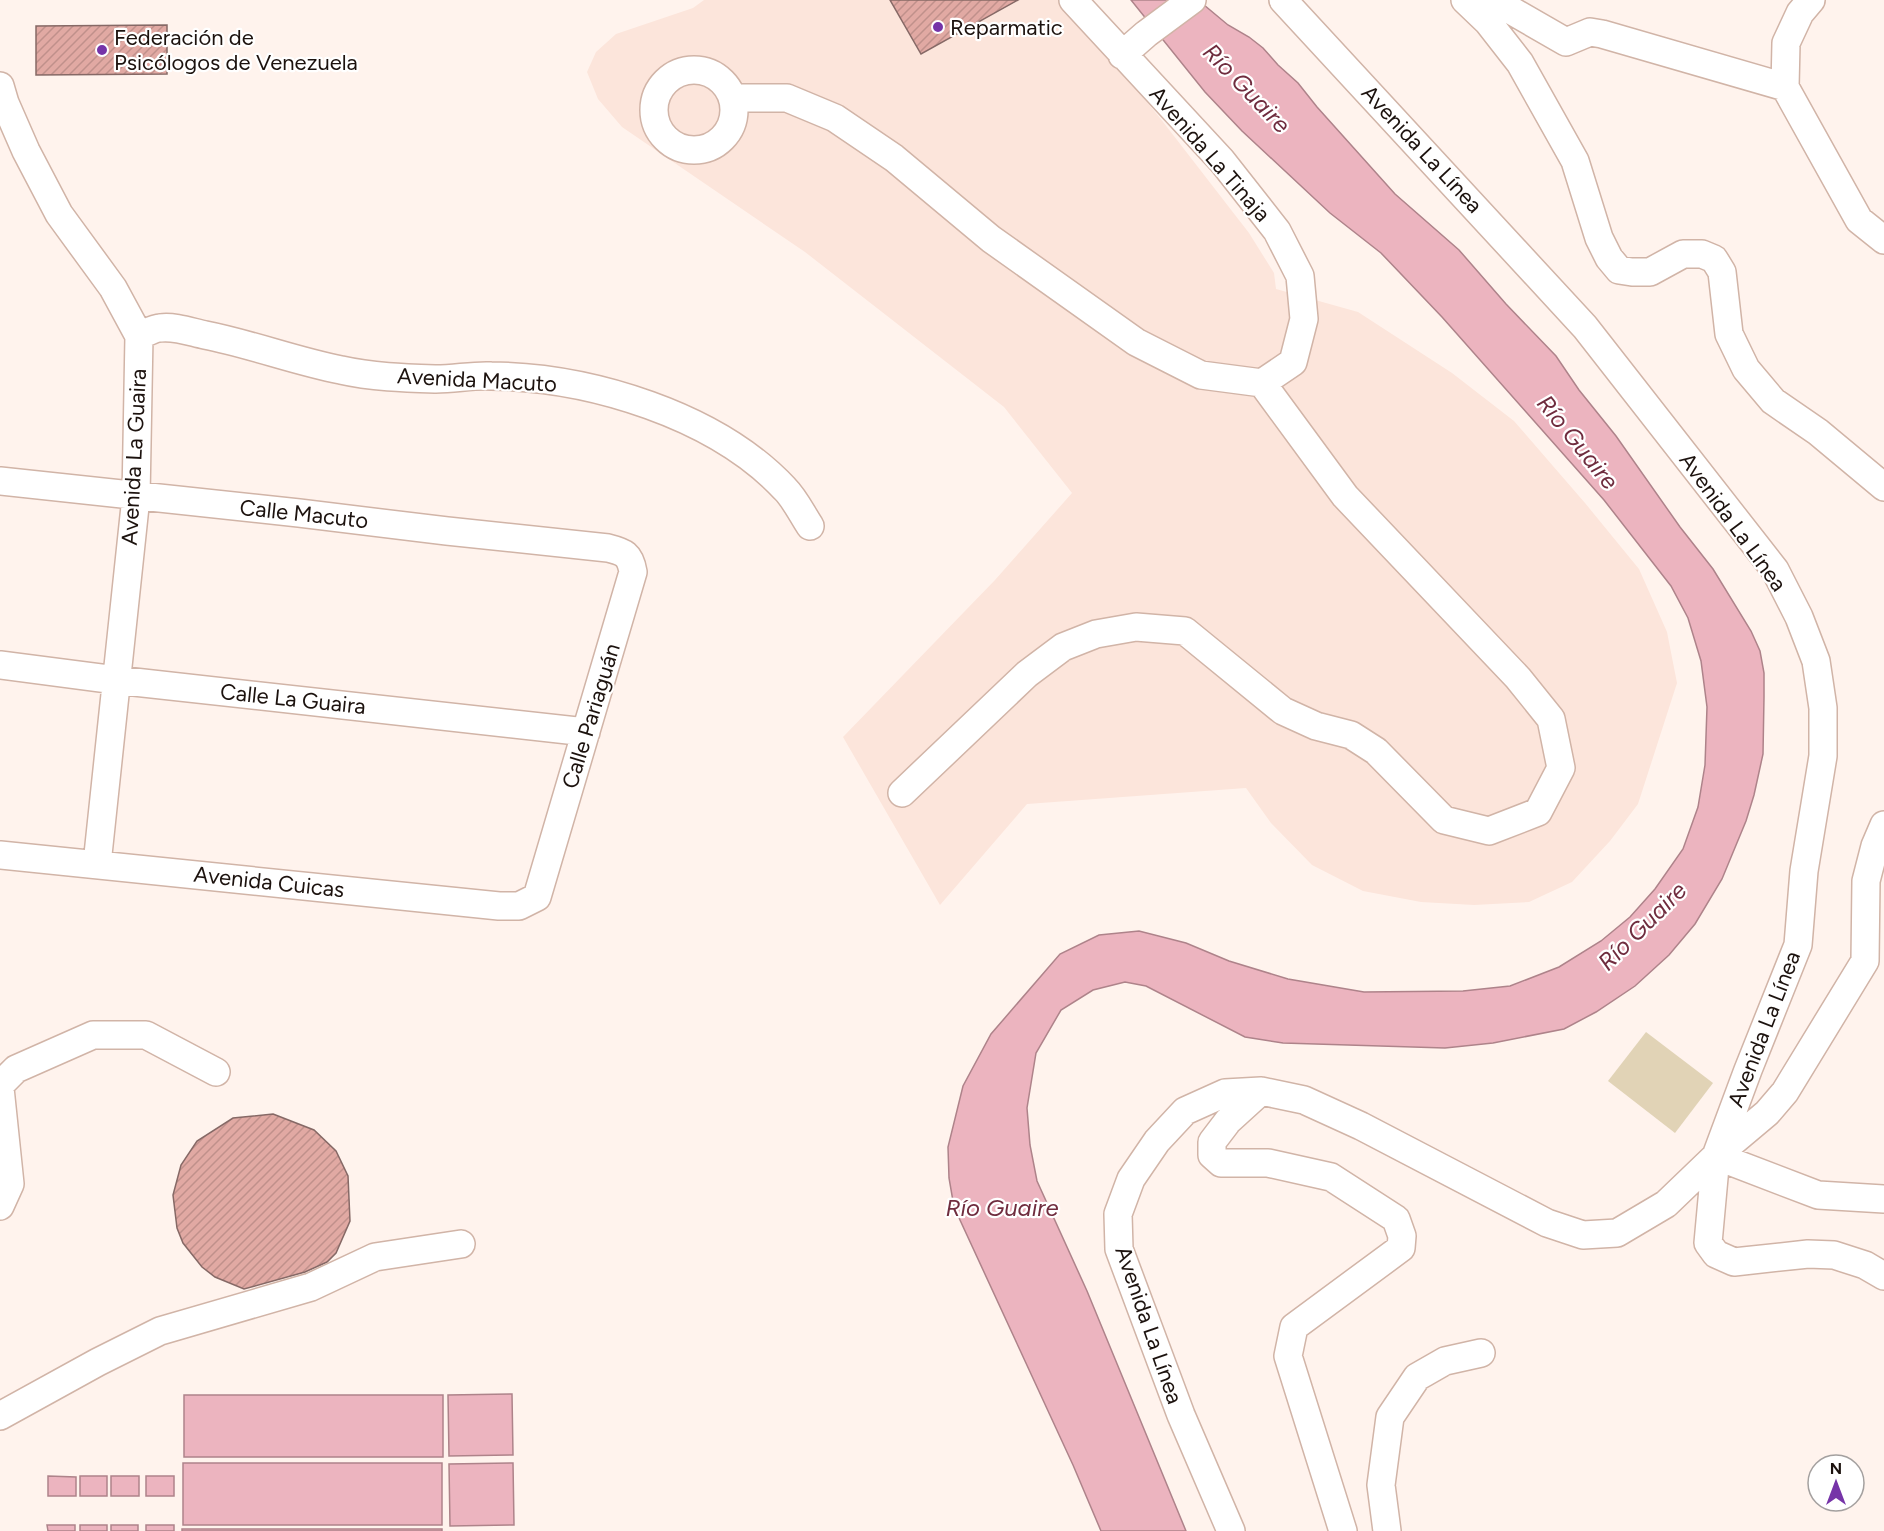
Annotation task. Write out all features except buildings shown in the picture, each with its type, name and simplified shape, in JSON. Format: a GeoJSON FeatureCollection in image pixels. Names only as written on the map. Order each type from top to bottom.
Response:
{"type":"FeatureCollection","features":[{"type":"Feature","properties":{"kind":"street","name":"Avenida La Tinaja"},"geometry":{"type":"LineString","coordinates":[[1074,0],[1222,161],[1276,231],[1300,276],[1304,319],[1293,362],[1262,383]]}},
{"type":"Feature","properties":{"kind":"street"},"geometry":{"type":"LineString","coordinates":[[1122,54],[1192,0]]}},
{"type":"Feature","properties":{"kind":"street","name":"Avenida La Línea"},"geometry":{"type":"LineString","coordinates":[[1231,1531],[1180,1415],[1119,1249],[1118,1214],[1131,1179],[1156,1141],[1185,1111],[1225,1093],[1261,1091],[1304,1100],[1410,1150],[1547,1223],[1583,1235],[1617,1233],[1666,1204],[1716,1156],[1798,945],[1804,871],[1823,756],[1823,708],[1816,661],[1799,617],[1775,570],[1585,327],[1283,0]]}},
{"type":"Feature","properties":{"kind":"street"},"geometry":{"type":"LineString","coordinates":[[1465,0],[1488,22],[1520,63],[1575,161],[1599,238],[1609,258],[1619,270],[1632,273],[1650,272],[1683,254],[1702,254],[1714,259],[1722,273],[1729,334],[1746,369],[1773,401],[1818,432],[1884,487]]}},
{"type":"Feature","properties":{"kind":"street"},"geometry":{"type":"LineString","coordinates":[[1493,0],[1566,42],[1590,32],[1602,34],[1785,87]]}},
{"type":"Feature","properties":{"kind":"street"},"geometry":{"type":"LineString","coordinates":[[1811,0],[1800,13],[1786,43],[1785,87],[1859,220],[1884,240]]}},
{"type":"Feature","properties":{"kind":"street","name":"Avenida La Guaira"},"geometry":{"type":"LineString","coordinates":[[0,86],[4,103],[26,151],[59,214],[113,288],[139,336],[136,497],[97,864]]}},
{"type":"Feature","properties":{"kind":"street"},"geometry":{"type":"LineString","coordinates":[[734,98],[786,98],[835,118],[894,159],[991,239],[1136,342],[1201,375],[1262,383],[1345,496],[1518,678],[1551,719],[1561,768],[1538,812],[1489,831],[1444,820],[1376,752],[1351,735],[1316,726],[1282,711],[1185,631],[1136,627],[1096,634],[1064,647],[1028,675],[902,793]]}},
{"type":"Feature","properties":{"kind":"street","name":"Avenida Macuto"},"geometry":{"type":"LineString","coordinates":[[139,336],[159,328],[178,329],[236,341],[344,371],[438,379],[491,376],[537,379],[580,385],[622,395],[662,409],[728,442],[752,458],[787,490],[810,526]]}},
{"type":"Feature","properties":{"kind":"street","name":"Calle Macuto"},"geometry":{"type":"LineString","coordinates":[[0,482],[608,548]]}},
{"type":"Feature","properties":{"kind":"street","name":"Calle Pariaguán"},"geometry":{"type":"LineString","coordinates":[[537,897],[633,572],[631,560],[622,551],[608,548]]}},
{"type":"Feature","properties":{"kind":"street","name":"Calle La Guaira"},"geometry":{"type":"LineString","coordinates":[[0,665],[586,732]]}},
{"type":"Feature","properties":{"kind":"street"},"geometry":{"type":"LineString","coordinates":[[1884,825],[1875,846],[1866,881],[1865,961],[1785,1092],[1767,1113],[1716,1156],[1708,1243],[1716,1254],[1734,1262],[1808,1254],[1834,1255],[1865,1265],[1884,1276]]}},
{"type":"Feature","properties":{"kind":"street","name":"Avenida Cuicas"},"geometry":{"type":"LineString","coordinates":[[0,855],[499,906],[519,906],[537,897]]}},
{"type":"Feature","properties":{"kind":"street"},"geometry":{"type":"LineString","coordinates":[[0,1206],[10,1184],[0,1086],[16,1069],[93,1035],[146,1035],[216,1072]]}},
{"type":"Feature","properties":{"kind":"street"},"geometry":{"type":"LineString","coordinates":[[1261,1091],[1228,1121],[1212,1142],[1212,1155],[1221,1163],[1268,1163],[1331,1177],[1396,1219],[1402,1236],[1401,1248],[1294,1327],[1288,1356],[1343,1531]]}},
{"type":"Feature","properties":{"kind":"street"},"geometry":{"type":"LineString","coordinates":[[1716,1156],[1818,1195],[1884,1199]]}},
{"type":"Feature","properties":{"kind":"street"},"geometry":{"type":"LineString","coordinates":[[0,1416],[160,1331],[311,1287],[375,1257],[461,1244]]}},
{"type":"Feature","properties":{"kind":"street"},"geometry":{"type":"LineString","coordinates":[[1387,1531],[1381,1485],[1390,1417],[1417,1377],[1445,1361],[1481,1353]]}},
{"type":"Feature","properties":{"kind":"shaded area"},"geometry":{"type":"Polygon","coordinates":[[[704,0],[1066,0],[1249,233],[1274,273],[1276,289],[1358,312],[1452,373],[1514,421],[1639,569],[1667,632],[1677,683],[1638,804],[1610,841],[1572,882],[1529,902],[1474,905],[1421,902],[1363,891],[1312,865],[1271,823],[1246,788],[1027,804],[940,905],[843,737],[995,580],[1072,493],[1004,407],[805,252],[622,127],[598,99],[587,72],[596,52],[616,34],[693,8],[704,0]]]}},
{"type":"Feature","properties":{"kind":"shaded area"},"geometry":{"type":"Polygon","coordinates":[[[1646,1032],[1713,1083],[1675,1133],[1608,1081],[1646,1032]]]}},
{"type":"Feature","properties":{"kind":"water","name":"Río Guaire"},"geometry":{"type":"Polygon","coordinates":[[[1131,0],[1198,0],[1228,25],[1249,37],[1298,83],[1395,194],[1459,250],[1556,356],[1713,569],[1751,631],[1760,651],[1764,673],[1763,754],[1746,821],[1722,879],[1695,924],[1669,955],[1635,986],[1596,1012],[1564,1029],[1493,1043],[1445,1048],[1283,1043],[1245,1037],[1146,986],[1125,982],[1093,990],[1061,1010],[1036,1053],[1027,1108],[1030,1145],[1037,1181],[1087,1291],[1186,1531],[1101,1531],[954,1207],[949,1178],[948,1147],[963,1086],[991,1034],[1060,954],[1099,935],[1139,931],[1186,943],[1229,961],[1288,979],[1364,992],[1463,991],[1510,986],[1559,967],[1601,941],[1630,917],[1655,889],[1683,849],[1698,807],[1705,765],[1707,707],[1701,661],[1688,618],[1671,586],[1604,500],[1442,317],[1381,253],[1330,213],[1242,131],[1205,92],[1131,0]]]}},
{"type":"Feature","properties":{"kind":"water"},"geometry":{"type":"Polygon","coordinates":[[[512,1394],[513,1455],[449,1456],[448,1395],[512,1394]]]}},
{"type":"Feature","properties":{"kind":"water"},"geometry":{"type":"Polygon","coordinates":[[[184,1395],[443,1395],[443,1457],[184,1457],[184,1395]]]}},
{"type":"Feature","properties":{"kind":"water"},"geometry":{"type":"Polygon","coordinates":[[[183,1463],[442,1463],[442,1525],[183,1525],[183,1463]]]}},
{"type":"Feature","properties":{"kind":"water"},"geometry":{"type":"Polygon","coordinates":[[[513,1463],[514,1525],[450,1526],[449,1464],[513,1463]]]}},
{"type":"Feature","properties":{"kind":"water"},"geometry":{"type":"Polygon","coordinates":[[[48,1476],[76,1477],[76,1496],[48,1496],[48,1476]]]}},
{"type":"Feature","properties":{"kind":"water"},"geometry":{"type":"Polygon","coordinates":[[[80,1476],[107,1476],[107,1496],[80,1496],[80,1476]]]}},
{"type":"Feature","properties":{"kind":"water"},"geometry":{"type":"Polygon","coordinates":[[[111,1476],[139,1476],[139,1496],[111,1496],[111,1476]]]}},
{"type":"Feature","properties":{"kind":"water"},"geometry":{"type":"Polygon","coordinates":[[[146,1476],[174,1476],[174,1496],[146,1496],[146,1476]]]}},
{"type":"Feature","properties":{"kind":"water"},"geometry":{"type":"Polygon","coordinates":[[[47,1525],[75,1525],[75,1531],[48,1531],[47,1525]]]}},
{"type":"Feature","properties":{"kind":"water"},"geometry":{"type":"Polygon","coordinates":[[[80,1525],[107,1525],[107,1531],[80,1531],[80,1525]]]}},
{"type":"Feature","properties":{"kind":"water"},"geometry":{"type":"Polygon","coordinates":[[[111,1525],[138,1525],[138,1531],[111,1531],[111,1525]]]}},
{"type":"Feature","properties":{"kind":"water"},"geometry":{"type":"Polygon","coordinates":[[[146,1525],[174,1525],[174,1531],[146,1531],[146,1525]]]}},
{"type":"Feature","properties":{"kind":"water"},"geometry":{"type":"Polygon","coordinates":[[[182,1529],[442,1529],[442,1531],[182,1531],[182,1529]]]}},
{"type":"Feature","properties":{"kind":"place","name":"Reparmatic"},"geometry":{"type":"Point","coordinates":[938,27]}},
{"type":"Feature","properties":{"kind":"place","name":"Federación de Psicólogos de Venezuela"},"geometry":{"type":"Point","coordinates":[102,50]}}]}
